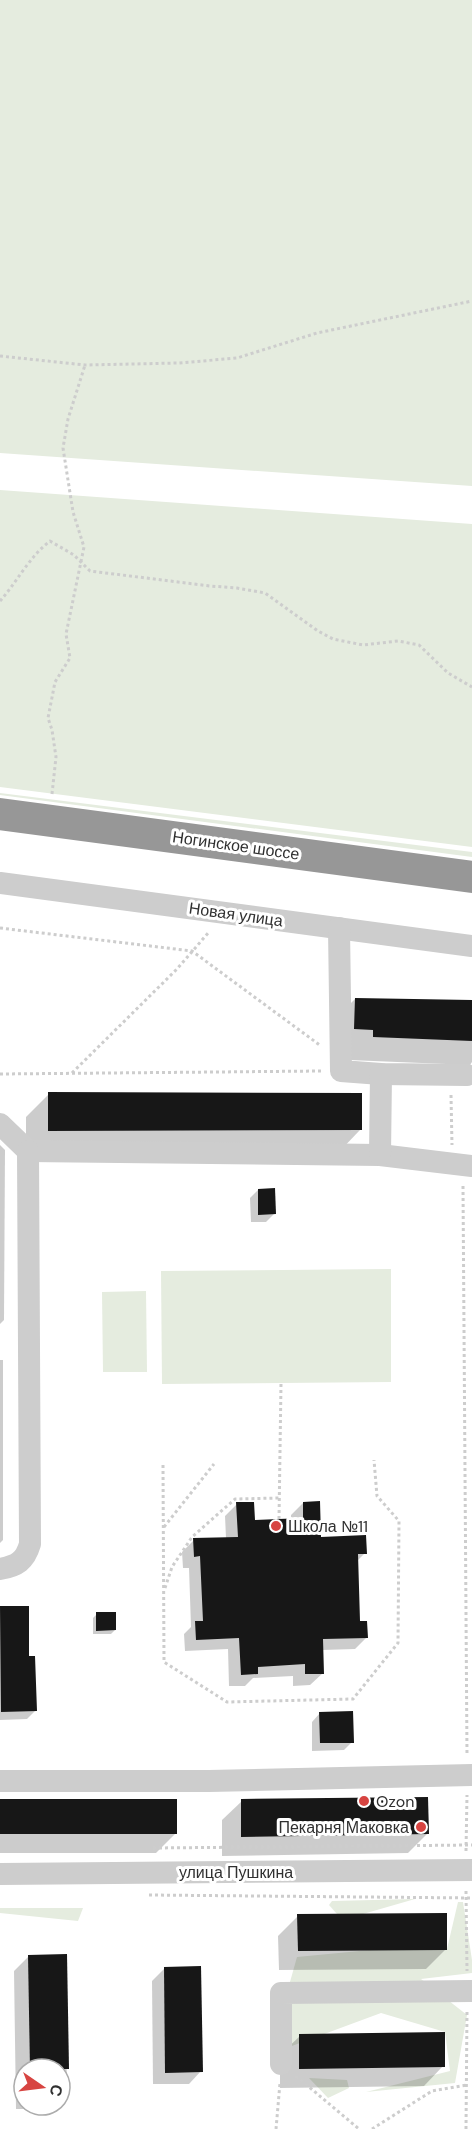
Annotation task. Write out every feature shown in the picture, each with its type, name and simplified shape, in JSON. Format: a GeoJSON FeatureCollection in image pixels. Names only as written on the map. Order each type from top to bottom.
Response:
{"type":"FeatureCollection","features":[{"type":"Feature","properties":{"kind":"highway","name":"Ногинское шоссе"},"geometry":{"type":"LineString","coordinates":[[0,814],[472,877]]}},
{"type":"Feature","properties":{"kind":"street","name":"Новая улица"},"geometry":{"type":"LineString","coordinates":[[0,883],[472,946]]}},
{"type":"Feature","properties":{"kind":"street"},"geometry":{"type":"LineString","coordinates":[[339,928],[341,1071],[459,1075]]}},
{"type":"Feature","properties":{"kind":"street"},"geometry":{"type":"LineString","coordinates":[[380,1155],[381,1074]]}},
{"type":"Feature","properties":{"kind":"street"},"geometry":{"type":"LineString","coordinates":[[0,1124],[28,1151],[380,1155],[462,1165]]}},
{"type":"Feature","properties":{"kind":"street"},"geometry":{"type":"LineString","coordinates":[[0,1569],[20,1563],[27,1554],[30,1544],[28,1151]]}},
{"type":"Feature","properties":{"kind":"street"},"geometry":{"type":"LineString","coordinates":[[0,1781],[209,1781],[470,1776]]}},
{"type":"Feature","properties":{"kind":"street","name":"улица Пушкина"},"geometry":{"type":"LineString","coordinates":[[0,1874],[469,1870]]}},
{"type":"Feature","properties":{"kind":"street"},"geometry":{"type":"LineString","coordinates":[[281,2064],[281,1993],[472,1991]]}},
{"type":"Feature","properties":{"kind":"path"},"geometry":{"type":"LineString","coordinates":[[0,356],[85,365],[180,363],[237,358],[317,333],[472,301]]}},
{"type":"Feature","properties":{"kind":"path"},"geometry":{"type":"LineString","coordinates":[[52,794],[56,757],[48,718],[55,682],[70,658],[66,634],[84,547],[74,512],[63,448],[68,419],[85,365]]}},
{"type":"Feature","properties":{"kind":"path"},"geometry":{"type":"LineString","coordinates":[[0,601],[15,585],[37,551],[50,541],[74,555],[90,571],[237,588],[265,594],[333,639],[363,645],[398,641],[419,645],[448,673],[472,687]]}},
{"type":"Feature","properties":{"kind":"path"},"geometry":{"type":"LineString","coordinates":[[71,1073],[177,969],[227,913]]}},
{"type":"Feature","properties":{"kind":"path"},"geometry":{"type":"LineString","coordinates":[[0,928],[192,951],[318,1043],[341,1071]]}},
{"type":"Feature","properties":{"kind":"path"},"geometry":{"type":"LineString","coordinates":[[0,1074],[341,1071]]}},
{"type":"Feature","properties":{"kind":"path"},"geometry":{"type":"LineString","coordinates":[[459,1075],[470,1776],[466,1845],[469,1870]]}},
{"type":"Feature","properties":{"kind":"path"},"geometry":{"type":"LineString","coordinates":[[279,1519],[281,1383]]}},
{"type":"Feature","properties":{"kind":"path"},"geometry":{"type":"LineString","coordinates":[[163,1465],[164,1662],[227,1702],[353,1699],[398,1642],[399,1521],[376,1496],[374,1460]]}},
{"type":"Feature","properties":{"kind":"path"},"geometry":{"type":"LineString","coordinates":[[163,1528],[214,1464]]}},
{"type":"Feature","properties":{"kind":"path"},"geometry":{"type":"LineString","coordinates":[[164,1592],[172,1567],[192,1537],[235,1499],[279,1498]]}},
{"type":"Feature","properties":{"kind":"path"},"geometry":{"type":"LineString","coordinates":[[153,1848],[472,1845]]}},
{"type":"Feature","properties":{"kind":"path"},"geometry":{"type":"LineString","coordinates":[[149,1895],[472,1898]]}},
{"type":"Feature","properties":{"kind":"path"},"geometry":{"type":"LineString","coordinates":[[276,2129],[281,2064]]}},
{"type":"Feature","properties":{"kind":"path"},"geometry":{"type":"LineString","coordinates":[[281,2064],[359,2129]]}},
{"type":"Feature","properties":{"kind":"path"},"geometry":{"type":"LineString","coordinates":[[372,2129],[432,2091],[467,2085]]}},
{"type":"Feature","properties":{"kind":"shaded area"},"geometry":{"type":"Polygon","coordinates":[[[0,0],[472,0],[472,486],[0,453],[0,0]]]}},
{"type":"Feature","properties":{"kind":"shaded area"},"geometry":{"type":"Polygon","coordinates":[[[0,490],[472,524],[472,847],[0,787],[0,490]]]}},
{"type":"Feature","properties":{"kind":"shaded area"},"geometry":{"type":"Polygon","coordinates":[[[0,793],[472,852],[472,857],[0,795],[0,793]]]}},
{"type":"Feature","properties":{"kind":"shaded area"},"geometry":{"type":"Polygon","coordinates":[[[391,1269],[391,1382],[162,1384],[161,1271],[391,1269]]]}},
{"type":"Feature","properties":{"kind":"shaded area"},"geometry":{"type":"Polygon","coordinates":[[[146,1291],[147,1372],[103,1372],[102,1292],[146,1291]]]}},
{"type":"Feature","properties":{"kind":"shaded area"},"geometry":{"type":"Polygon","coordinates":[[[415,1899],[363,1914],[337,1914],[329,1905],[332,1901],[415,1899]]]}},
{"type":"Feature","properties":{"kind":"shaded area"},"geometry":{"type":"Polygon","coordinates":[[[458,1902],[463,1902],[472,1973],[421,1979],[467,2015],[455,2083],[366,2092],[450,2071],[445,2032],[381,2013],[281,2050],[281,2014],[297,1957],[370,1950],[447,1949],[458,1902]]]}},
{"type":"Feature","properties":{"kind":"shaded area"},"geometry":{"type":"Polygon","coordinates":[[[0,1908],[83,1908],[78,1921],[0,1913],[0,1908]]]}},
{"type":"Feature","properties":{"kind":"shaded area"},"geometry":{"type":"Polygon","coordinates":[[[309,2078],[347,2080],[349,2088],[328,2098],[309,2078]]]}},
{"type":"Feature","properties":{"kind":"building"},"geometry":{"type":"Polygon","coordinates":[[[355,998],[472,1000],[472,1041],[373,1037],[373,1030],[354,1029],[355,998]]]}},
{"type":"Feature","properties":{"kind":"building"},"geometry":{"type":"Polygon","coordinates":[[[48,1092],[362,1093],[362,1130],[48,1131],[48,1092]]]}},
{"type":"Feature","properties":{"kind":"building"},"geometry":{"type":"Polygon","coordinates":[[[275,1188],[276,1214],[258,1215],[258,1189],[275,1188]]]}},
{"type":"Feature","properties":{"kind":"building"},"geometry":{"type":"Polygon","coordinates":[[[320,1501],[321,1537],[366,1535],[367,1554],[358,1554],[360,1621],[367,1621],[368,1638],[323,1639],[324,1674],[305,1674],[305,1664],[258,1667],[258,1674],[241,1675],[239,1638],[196,1640],[195,1621],[203,1621],[200,1556],[194,1557],[193,1538],[238,1537],[236,1502],[254,1502],[255,1520],[303,1518],[303,1502],[320,1501]]]}},
{"type":"Feature","properties":{"kind":"building"},"geometry":{"type":"Polygon","coordinates":[[[0,1606],[29,1606],[29,1656],[35,1656],[37,1711],[1,1712],[0,1606]]]}},
{"type":"Feature","properties":{"kind":"building"},"geometry":{"type":"Polygon","coordinates":[[[96,1612],[116,1612],[116,1630],[96,1631],[96,1612]]]}},
{"type":"Feature","properties":{"kind":"building"},"geometry":{"type":"Polygon","coordinates":[[[353,1711],[354,1743],[320,1743],[319,1712],[353,1711]]]}},
{"type":"Feature","properties":{"kind":"building"},"geometry":{"type":"Polygon","coordinates":[[[428,1797],[429,1834],[241,1837],[241,1799],[428,1797]]]}},
{"type":"Feature","properties":{"kind":"building"},"geometry":{"type":"Polygon","coordinates":[[[0,1799],[177,1799],[177,1834],[0,1834],[0,1799]]]}},
{"type":"Feature","properties":{"kind":"building"},"geometry":{"type":"Polygon","coordinates":[[[447,1913],[447,1950],[298,1951],[297,1914],[447,1913]]]}},
{"type":"Feature","properties":{"kind":"building"},"geometry":{"type":"Polygon","coordinates":[[[67,1954],[69,2057],[30,2057],[28,1955],[67,1954]]]}},
{"type":"Feature","properties":{"kind":"building"},"geometry":{"type":"Polygon","coordinates":[[[201,1966],[203,2072],[165,2073],[164,1967],[201,1966]]]}},
{"type":"Feature","properties":{"kind":"building"},"geometry":{"type":"Polygon","coordinates":[[[445,2032],[445,2067],[299,2069],[299,2034],[445,2032]]]}},
{"type":"Feature","properties":{"kind":"place","name":"Школа №11"},"geometry":{"type":"Point","coordinates":[276,1526]}},
{"type":"Feature","properties":{"kind":"place","name":"Ozon"},"geometry":{"type":"Point","coordinates":[364,1801]}},
{"type":"Feature","properties":{"kind":"place","name":"Пекарня Маковка"},"geometry":{"type":"Point","coordinates":[421,1827]}}]}
